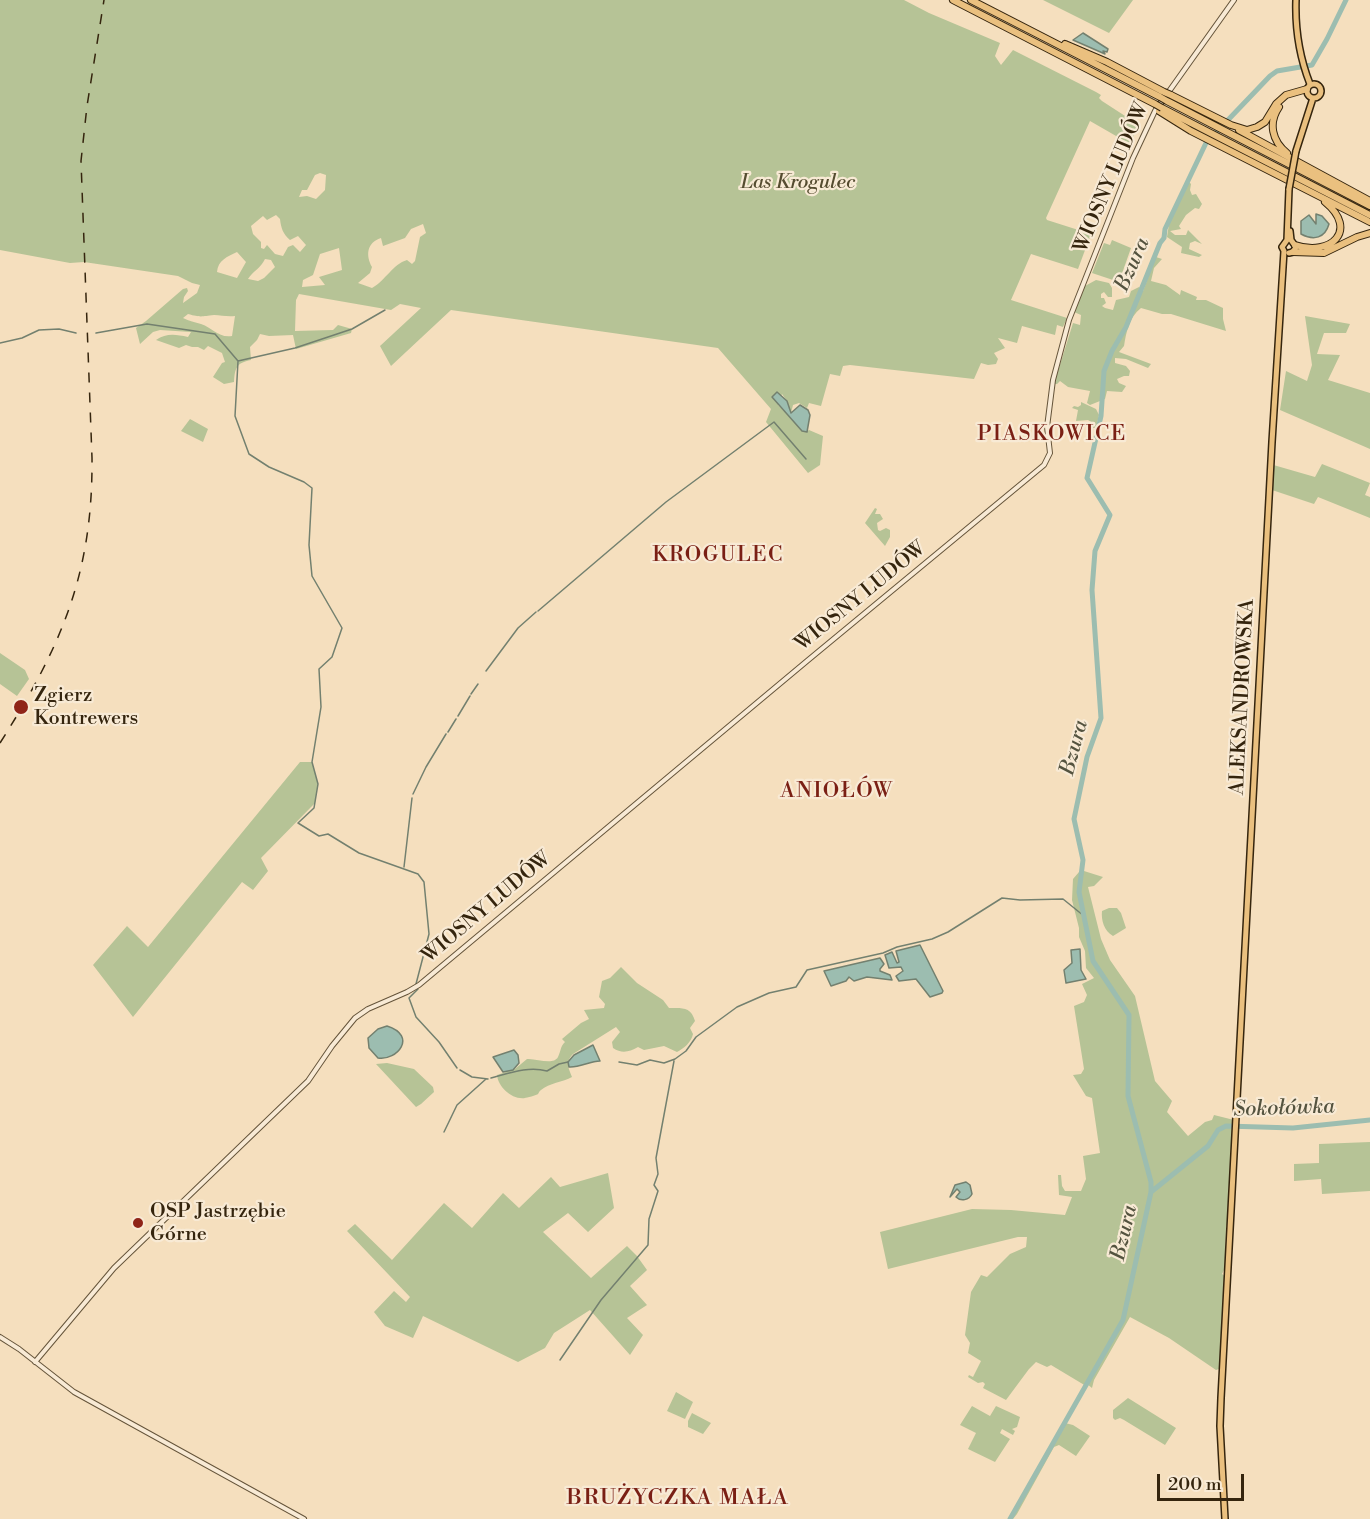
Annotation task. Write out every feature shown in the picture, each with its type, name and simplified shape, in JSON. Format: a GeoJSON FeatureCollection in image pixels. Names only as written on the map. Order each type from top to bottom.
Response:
{"type":"FeatureCollection","features":[{"type":"Feature","properties":{"kind":"highway"},"geometry":{"type":"LineString","coordinates":[[953,0],[1132,93],[1207,135],[1370,215]]}},
{"type":"Feature","properties":{"kind":"highway"},"geometry":{"type":"LineString","coordinates":[[971,0],[1032,31],[1107,62],[1162,95],[1221,119],[1244,134],[1370,201]]}},
{"type":"Feature","properties":{"kind":"highway"},"geometry":{"type":"LineString","coordinates":[[1232,125],[1247,130],[1257,127],[1265,122],[1276,104],[1283,98],[1289,94],[1309,92]]}},
{"type":"Feature","properties":{"kind":"highway"},"geometry":{"type":"LineString","coordinates":[[1302,163],[1280,146],[1274,138],[1272,124],[1275,112],[1282,104],[1290,98],[1309,92]]}},
{"type":"Feature","properties":{"kind":"highway"},"geometry":{"type":"LineString","coordinates":[[1169,98],[1215,126],[1370,206]]}},
{"type":"Feature","properties":{"kind":"highway"},"geometry":{"type":"LineString","coordinates":[[1217,140],[1323,200],[1370,222]]}},
{"type":"Feature","properties":{"kind":"highway"},"geometry":{"type":"LineString","coordinates":[[1290,247],[1321,248],[1333,242],[1339,234],[1340,220],[1336,211],[1323,200]]}},
{"type":"Feature","properties":{"kind":"highway"},"geometry":{"type":"LineString","coordinates":[[1290,247],[1324,253],[1370,233]]}},
{"type":"Feature","properties":{"kind":"main road"},"geometry":{"type":"LineString","coordinates":[[1296,0],[1297,36],[1309,92]]}},
{"type":"Feature","properties":{"kind":"main road","name":"ALEKSANDROWSKA"},"geometry":{"type":"LineString","coordinates":[[1226,1519],[1220,1426],[1282,274],[1290,247],[1289,189],[1309,92]]}},
{"type":"Feature","properties":{"kind":"street","name":"WIOSNY LUDÓW"},"geometry":{"type":"LineString","coordinates":[[35,1362],[114,1268],[309,1079],[337,1039],[358,1016],[419,985],[1044,465],[1050,453],[1047,427],[1053,380],[1069,320],[1133,158],[1155,111],[1234,0]]}},
{"type":"Feature","properties":{"kind":"street"},"geometry":{"type":"LineString","coordinates":[[0,1337],[80,1396],[304,1519]]}},
{"type":"Feature","properties":{"kind":"green space","name":"Las Krogulec"},"geometry":{"type":"Polygon","coordinates":[[[0,0],[904,0],[1000,43],[995,56],[1001,65],[1013,50],[1096,92],[1101,95],[1099,98],[1102,101],[1139,125],[1130,144],[1090,121],[1046,218],[1091,234],[1078,269],[1031,254],[1011,300],[1067,318],[1063,327],[1057,325],[1055,335],[1022,326],[1017,343],[998,338],[1005,348],[994,353],[998,359],[996,364],[981,363],[974,379],[850,365],[843,366],[840,376],[830,374],[821,406],[809,403],[807,408],[799,403],[793,405],[791,413],[782,394],[778,405],[802,431],[809,430],[823,436],[820,465],[808,473],[766,422],[771,409],[718,348],[451,310],[391,366],[380,346],[421,308],[400,304],[391,310],[299,294],[296,300],[295,331],[333,330],[338,325],[352,329],[351,333],[296,349],[293,335],[260,334],[250,347],[251,360],[237,367],[234,382],[224,384],[213,377],[225,362],[222,353],[208,346],[204,350],[186,345],[179,348],[156,340],[171,335],[188,337],[191,332],[160,330],[153,332],[140,344],[136,328],[183,289],[187,288],[188,291],[183,303],[197,293],[200,285],[178,276],[84,262],[70,263],[0,250],[0,0]],[[320,173],[315,175],[307,190],[302,190],[299,197],[307,196],[316,199],[325,190],[326,175],[320,173]],[[276,215],[267,220],[263,216],[251,226],[253,234],[261,242],[261,248],[264,249],[267,245],[275,254],[283,256],[288,247],[293,245],[300,252],[306,245],[298,236],[290,240],[288,238],[276,215]],[[423,224],[411,229],[405,238],[383,246],[381,238],[372,243],[368,254],[372,267],[370,273],[358,283],[372,288],[402,262],[407,260],[412,264],[415,261],[420,237],[426,233],[423,224]],[[339,248],[320,254],[313,275],[303,280],[302,287],[325,285],[319,277],[342,270],[339,248]],[[237,252],[224,259],[217,272],[237,278],[246,262],[237,252]],[[265,259],[248,279],[258,281],[275,267],[271,260],[265,259]],[[188,314],[183,318],[223,336],[232,336],[235,316],[188,314]]]}},
{"type":"Feature","properties":{"kind":"green space"},"geometry":{"type":"Polygon","coordinates":[[[1043,0],[1133,0],[1109,33],[1043,0]]]}},
{"type":"Feature","properties":{"kind":"green space"},"geometry":{"type":"Polygon","coordinates":[[[1189,182],[1192,195],[1196,194],[1202,204],[1199,209],[1195,208],[1186,215],[1179,226],[1181,229],[1170,231],[1175,235],[1186,235],[1188,230],[1202,244],[1195,241],[1190,243],[1189,249],[1202,255],[1199,257],[1181,253],[1182,247],[1167,237],[1169,224],[1189,182]]]}},
{"type":"Feature","properties":{"kind":"green space"},"geometry":{"type":"Polygon","coordinates":[[[1112,240],[1131,248],[1119,282],[1092,273],[1104,243],[1110,245],[1112,240]]]}},
{"type":"Feature","properties":{"kind":"green space"},"geometry":{"type":"Polygon","coordinates":[[[1156,257],[1162,259],[1154,268],[1151,281],[1166,285],[1180,295],[1181,290],[1197,297],[1196,300],[1206,300],[1223,308],[1226,331],[1171,314],[1141,308],[1131,321],[1124,346],[1119,352],[1151,364],[1148,368],[1126,359],[1115,358],[1115,363],[1126,366],[1130,371],[1129,376],[1117,379],[1119,383],[1126,386],[1122,392],[1107,391],[1105,399],[1090,405],[1087,403],[1090,391],[1068,387],[1060,381],[1054,384],[1073,323],[1080,325],[1081,315],[1074,312],[1085,286],[1096,280],[1109,283],[1112,288],[1112,297],[1108,297],[1104,292],[1101,294],[1101,298],[1104,298],[1106,303],[1102,306],[1113,310],[1116,300],[1129,297],[1131,291],[1139,287],[1143,291],[1156,257]]]}},
{"type":"Feature","properties":{"kind":"green space"},"geometry":{"type":"Polygon","coordinates":[[[1305,316],[1350,324],[1346,333],[1324,333],[1317,354],[1340,355],[1328,380],[1370,393],[1370,449],[1280,410],[1286,371],[1307,381],[1312,365],[1305,316]]]}},
{"type":"Feature","properties":{"kind":"green space"},"geometry":{"type":"Polygon","coordinates":[[[1081,402],[1096,409],[1099,415],[1096,428],[1093,428],[1093,423],[1088,420],[1076,421],[1078,410],[1072,408],[1081,405],[1081,402]]]}},
{"type":"Feature","properties":{"kind":"green space"},"geometry":{"type":"Polygon","coordinates":[[[190,419],[208,429],[203,442],[181,431],[190,419]]]}},
{"type":"Feature","properties":{"kind":"green space"},"geometry":{"type":"Polygon","coordinates":[[[1270,464],[1315,477],[1322,464],[1370,483],[1365,495],[1370,497],[1370,518],[1318,497],[1314,504],[1269,489],[1270,464]]]}},
{"type":"Feature","properties":{"kind":"green space"},"geometry":{"type":"Polygon","coordinates":[[[875,508],[877,509],[875,514],[880,514],[883,519],[877,523],[878,530],[886,528],[890,530],[890,537],[885,546],[865,523],[875,508]]]}},
{"type":"Feature","properties":{"kind":"green space"},"geometry":{"type":"Polygon","coordinates":[[[0,653],[25,670],[29,679],[17,696],[0,684],[0,653]]]}},
{"type":"Feature","properties":{"kind":"green space"},"geometry":{"type":"Polygon","coordinates":[[[300,762],[312,762],[318,784],[315,803],[261,858],[268,871],[253,890],[242,882],[133,1017],[93,965],[127,926],[148,947],[300,762]]]}},
{"type":"Feature","properties":{"kind":"green space"},"geometry":{"type":"Polygon","coordinates":[[[1084,871],[1103,877],[1094,886],[1088,887],[1101,939],[1110,960],[1135,996],[1155,1081],[1172,1101],[1167,1112],[1188,1136],[1205,1122],[1212,1120],[1214,1115],[1234,1120],[1225,1268],[1222,1274],[1225,1276],[1225,1287],[1219,1369],[1216,1370],[1169,1338],[1130,1317],[1094,1380],[1092,1388],[1051,1365],[1047,1367],[1036,1362],[1006,1400],[983,1388],[985,1384],[983,1382],[978,1383],[968,1377],[969,1375],[973,1377],[981,1361],[968,1353],[970,1343],[965,1335],[971,1292],[981,1275],[987,1277],[1010,1254],[1026,1247],[1027,1237],[1018,1237],[888,1269],[880,1232],[972,1209],[1065,1215],[1072,1197],[1059,1195],[1058,1175],[1061,1175],[1065,1191],[1081,1191],[1086,1179],[1083,1156],[1100,1153],[1092,1098],[1086,1096],[1073,1075],[1081,1074],[1084,1069],[1074,1006],[1084,1002],[1087,995],[1082,984],[1094,978],[1086,968],[1085,951],[1079,937],[1072,900],[1073,879],[1079,872],[1084,871]]]}},
{"type":"Feature","properties":{"kind":"green space"},"geometry":{"type":"Polygon","coordinates":[[[1117,908],[1126,928],[1113,936],[1105,928],[1102,918],[1102,911],[1117,908]]]}},
{"type":"Feature","properties":{"kind":"green space"},"geometry":{"type":"Polygon","coordinates":[[[621,967],[637,983],[663,1000],[669,1008],[685,1009],[691,1013],[695,1021],[690,1028],[693,1034],[687,1045],[677,1052],[664,1046],[644,1050],[638,1047],[622,1052],[613,1048],[612,1042],[620,1032],[616,1027],[573,1054],[568,1065],[572,1077],[526,1098],[515,1097],[506,1092],[497,1075],[515,1069],[527,1059],[556,1060],[565,1042],[562,1039],[589,1019],[584,1010],[604,1008],[605,1004],[599,997],[602,981],[610,978],[621,967]]]}},
{"type":"Feature","properties":{"kind":"green space"},"geometry":{"type":"Polygon","coordinates":[[[387,1063],[414,1069],[433,1087],[434,1092],[416,1107],[376,1064],[387,1063]]]}},
{"type":"Feature","properties":{"kind":"green space"},"geometry":{"type":"Polygon","coordinates":[[[1370,1142],[1370,1191],[1322,1194],[1321,1179],[1294,1181],[1294,1164],[1319,1163],[1319,1144],[1370,1142]]]}},
{"type":"Feature","properties":{"kind":"green space"},"geometry":{"type":"Polygon","coordinates":[[[608,1173],[614,1208],[588,1232],[568,1213],[543,1232],[591,1278],[627,1246],[647,1270],[630,1286],[647,1305],[627,1318],[643,1335],[630,1355],[590,1310],[554,1333],[545,1348],[518,1362],[423,1316],[413,1338],[385,1326],[374,1312],[394,1291],[406,1302],[410,1297],[347,1231],[355,1224],[392,1260],[444,1203],[472,1228],[503,1193],[519,1208],[551,1177],[560,1187],[608,1173]]]}},
{"type":"Feature","properties":{"kind":"green space"},"geometry":{"type":"Polygon","coordinates":[[[676,1392],[693,1402],[685,1419],[667,1411],[676,1392]]]}},
{"type":"Feature","properties":{"kind":"green space"},"geometry":{"type":"Polygon","coordinates":[[[1128,1398],[1176,1428],[1165,1445],[1124,1420],[1113,1418],[1113,1410],[1128,1398]]]}},
{"type":"Feature","properties":{"kind":"green space"},"geometry":{"type":"Polygon","coordinates":[[[972,1406],[990,1416],[996,1406],[1020,1417],[1017,1427],[1012,1429],[1015,1431],[1013,1435],[1002,1429],[1000,1433],[1010,1439],[995,1462],[968,1449],[976,1433],[960,1425],[972,1406]]]}},
{"type":"Feature","properties":{"kind":"green space"},"geometry":{"type":"Polygon","coordinates":[[[692,1413],[711,1423],[703,1434],[688,1427],[692,1413]]]}},
{"type":"Feature","properties":{"kind":"green space"},"geometry":{"type":"Polygon","coordinates":[[[1065,1423],[1073,1425],[1090,1436],[1076,1456],[1059,1445],[1054,1447],[1017,1514],[1010,1519],[1065,1423]]]}},
{"type":"Feature","properties":{"kind":"shaded area"},"geometry":{"type":"Polygon","coordinates":[[[1083,33],[1108,49],[1107,52],[1103,51],[1105,54],[1073,40],[1083,33]]]}},
{"type":"Feature","properties":{"kind":"shaded area"},"geometry":{"type":"Polygon","coordinates":[[[1316,214],[1322,216],[1329,224],[1325,232],[1315,238],[1301,234],[1301,221],[1309,215],[1316,224],[1316,214]]]}},
{"type":"Feature","properties":{"kind":"shaded area"},"geometry":{"type":"Polygon","coordinates":[[[777,392],[787,401],[791,413],[800,405],[808,410],[810,415],[807,432],[802,431],[772,397],[777,392]]]}},
{"type":"Feature","properties":{"kind":"shaded area"},"geometry":{"type":"Polygon","coordinates":[[[920,945],[943,991],[930,997],[916,979],[899,981],[896,976],[903,971],[901,967],[889,968],[885,955],[892,952],[897,963],[899,962],[896,951],[920,945]]]}},
{"type":"Feature","properties":{"kind":"shaded area"},"geometry":{"type":"Polygon","coordinates":[[[1080,949],[1081,970],[1086,979],[1066,983],[1064,970],[1072,963],[1071,950],[1080,949]]]}},
{"type":"Feature","properties":{"kind":"shaded area"},"geometry":{"type":"Polygon","coordinates":[[[880,958],[884,964],[880,971],[890,975],[892,980],[867,977],[854,981],[849,977],[846,981],[831,986],[824,971],[880,958]]]}},
{"type":"Feature","properties":{"kind":"shaded area"},"geometry":{"type":"Polygon","coordinates":[[[387,1026],[396,1030],[403,1041],[401,1047],[392,1056],[378,1058],[369,1048],[368,1038],[378,1029],[387,1026]]]}},
{"type":"Feature","properties":{"kind":"shaded area"},"geometry":{"type":"Polygon","coordinates":[[[593,1045],[600,1061],[569,1067],[568,1062],[574,1055],[593,1045]]]}},
{"type":"Feature","properties":{"kind":"shaded area"},"geometry":{"type":"Polygon","coordinates":[[[514,1050],[518,1055],[519,1063],[513,1070],[503,1072],[493,1057],[514,1050]]]}},
{"type":"Feature","properties":{"kind":"shaded area"},"geometry":{"type":"Polygon","coordinates":[[[966,1182],[970,1185],[972,1194],[969,1198],[958,1199],[956,1197],[960,1192],[957,1189],[950,1197],[955,1185],[966,1182]]]}},
{"type":"Feature","properties":{"kind":"waterway","name":"Bzura"},"geometry":{"type":"LineString","coordinates":[[1010,1519],[1123,1320],[1151,1192],[1151,1182],[1128,1096],[1129,1015],[1093,961],[1079,892],[1083,860],[1074,819],[1087,757],[1101,718],[1092,590],[1095,551],[1110,515],[1087,478],[1101,416],[1104,371],[1126,327],[1164,238],[1165,229],[1206,143],[1270,76],[1277,71],[1312,65],[1346,0]]}},
{"type":"Feature","properties":{"kind":"waterway"},"geometry":{"type":"LineString","coordinates":[[96,333],[147,324],[215,334],[238,361],[295,348],[352,329],[385,310]]}},
{"type":"Feature","properties":{"kind":"waterway"},"geometry":{"type":"LineString","coordinates":[[0,343],[22,338],[39,330],[59,329],[76,333]]}},
{"type":"Feature","properties":{"kind":"waterway"},"geometry":{"type":"LineString","coordinates":[[238,361],[235,416],[249,454],[269,467],[304,482],[312,488],[309,545],[312,576],[342,628],[332,657],[319,669],[321,707],[312,762],[318,784],[314,808],[298,823],[319,836],[328,834],[359,853],[418,874],[424,882],[429,934],[416,984]]}},
{"type":"Feature","properties":{"kind":"waterway"},"geometry":{"type":"LineString","coordinates":[[538,611],[666,502],[774,422],[806,459]]}},
{"type":"Feature","properties":{"kind":"waterway"},"geometry":{"type":"LineString","coordinates":[[486,671],[518,628],[536,612]]}},
{"type":"Feature","properties":{"kind":"waterway"},"geometry":{"type":"LineString","coordinates":[[471,694],[478,684]]}},
{"type":"Feature","properties":{"kind":"waterway"},"geometry":{"type":"LineString","coordinates":[[458,716],[470,696]]}},
{"type":"Feature","properties":{"kind":"waterway"},"geometry":{"type":"LineString","coordinates":[[448,732],[456,719]]}},
{"type":"Feature","properties":{"kind":"waterway"},"geometry":{"type":"LineString","coordinates":[[413,794],[446,734]]}},
{"type":"Feature","properties":{"kind":"waterway"},"geometry":{"type":"LineString","coordinates":[[404,867],[412,798]]}},
{"type":"Feature","properties":{"kind":"waterway"},"geometry":{"type":"LineString","coordinates":[[619,1062],[637,1065],[650,1060],[664,1063],[675,1059],[686,1051],[696,1037],[737,1007],[769,993],[796,987],[807,970],[932,939],[948,932],[1002,898],[1063,899],[1084,916]]}},
{"type":"Feature","properties":{"kind":"waterway"},"geometry":{"type":"LineString","coordinates":[[418,989],[409,998],[416,1017],[439,1042],[457,1068]]}},
{"type":"Feature","properties":{"kind":"waterway"},"geometry":{"type":"LineString","coordinates":[[560,1360],[601,1300],[648,1245],[649,1219],[658,1191],[654,1185],[658,1174],[656,1158],[674,1061]]}},
{"type":"Feature","properties":{"kind":"waterway"},"geometry":{"type":"LineString","coordinates":[[491,1078],[526,1070],[547,1071],[568,1062]]}},
{"type":"Feature","properties":{"kind":"waterway"},"geometry":{"type":"LineString","coordinates":[[460,1070],[472,1077],[488,1079]]}},
{"type":"Feature","properties":{"kind":"waterway"},"geometry":{"type":"LineString","coordinates":[[444,1132],[457,1105],[486,1079]]}},
{"type":"Feature","properties":{"kind":"waterway","name":"Sokołówka"},"geometry":{"type":"LineString","coordinates":[[1151,1192],[1208,1146],[1218,1130],[1226,1126],[1293,1128],[1370,1120]]}},
{"type":"Feature","properties":{"kind":"railway"},"geometry":{"type":"LineString","coordinates":[[0,743],[22,708],[56,641],[69,608],[87,538],[92,458],[81,161],[87,106],[104,0]]}},
{"type":"Feature","properties":{"kind":"place","name":"Zgierz Kontrewers"},"geometry":{"type":"Point","coordinates":[21,707]}},
{"type":"Feature","properties":{"kind":"place","name":"OSP Jastrzębie Górne"},"geometry":{"type":"Point","coordinates":[138,1223]}},
{"type":"Feature","properties":{"kind":"district","name":"PIASKOWICE"},"geometry":{"type":"Point","coordinates":[1052,435]}},
{"type":"Feature","properties":{"kind":"district","name":"KROGULEC"},"geometry":{"type":"Point","coordinates":[718,556]}},
{"type":"Feature","properties":{"kind":"district","name":"ANIOŁÓW"},"geometry":{"type":"Point","coordinates":[837,792]}},
{"type":"Feature","properties":{"kind":"district","name":"BRUŻYCZKA MAŁA"},"geometry":{"type":"Point","coordinates":[678,1499]}}]}
